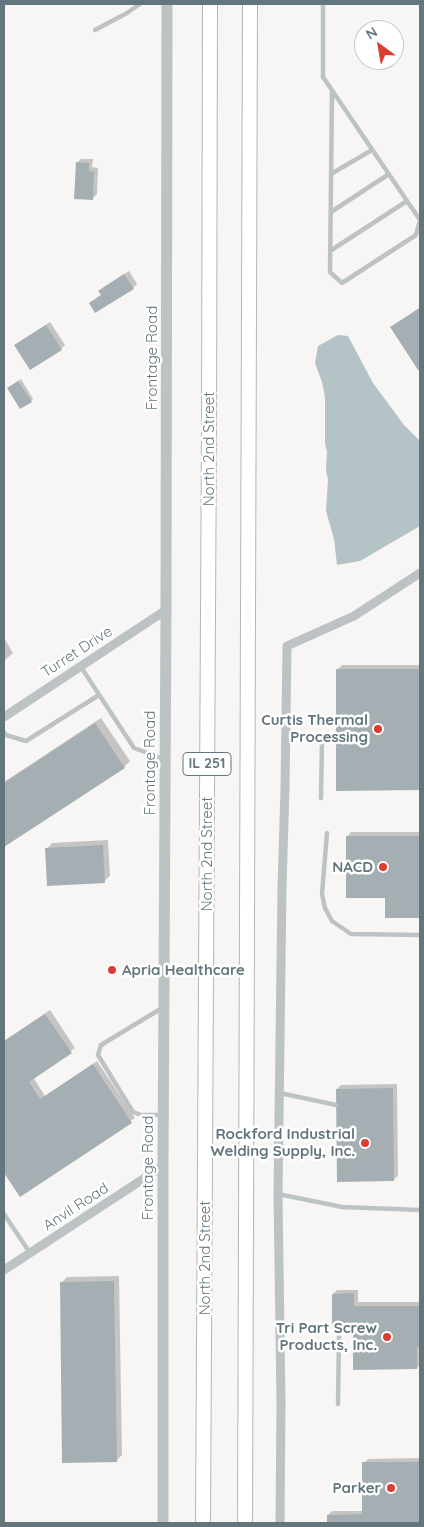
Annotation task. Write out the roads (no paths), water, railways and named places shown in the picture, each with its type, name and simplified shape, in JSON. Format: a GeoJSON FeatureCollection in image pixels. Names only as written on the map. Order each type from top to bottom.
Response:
{"type":"FeatureCollection","features":[{"type":"Feature","properties":{"kind":"main road","name":"North 2nd Street"},"geometry":{"type":"LineString","coordinates":[[203,1523],[210,4]]}},
{"type":"Feature","properties":{"kind":"main road","name":"IL 251"},"geometry":{"type":"LineString","coordinates":[[245,1523],[250,4]]}},
{"type":"Feature","properties":{"kind":"street","name":"Frontage Road"},"geometry":{"type":"LineString","coordinates":[[163,1523],[167,4]]}},
{"type":"Feature","properties":{"kind":"street"},"geometry":{"type":"LineString","coordinates":[[280,1523],[281,1404],[278,1194],[287,646],[354,616],[420,573]]}},
{"type":"Feature","properties":{"kind":"street","name":"Turret Drive"},"geometry":{"type":"LineString","coordinates":[[4,717],[166,610]]}},
{"type":"Feature","properties":{"kind":"street","name":"Anvil Road"},"geometry":{"type":"LineString","coordinates":[[4,1270],[163,1166]]}},
{"type":"Feature","properties":{"kind":"lane"},"geometry":{"type":"LineString","coordinates":[[95,30],[140,4]]}},
{"type":"Feature","properties":{"kind":"lane"},"geometry":{"type":"LineString","coordinates":[[323,4],[323,77],[420,220],[416,235],[342,283],[330,272],[332,92]]}},
{"type":"Feature","properties":{"kind":"lane"},"geometry":{"type":"LineString","coordinates":[[331,174],[372,150]]}},
{"type":"Feature","properties":{"kind":"lane"},"geometry":{"type":"LineString","coordinates":[[331,212],[389,174]]}},
{"type":"Feature","properties":{"kind":"lane"},"geometry":{"type":"LineString","coordinates":[[330,251],[407,201]]}},
{"type":"Feature","properties":{"kind":"lane"},"geometry":{"type":"LineString","coordinates":[[81,667],[134,748],[165,759]]}},
{"type":"Feature","properties":{"kind":"lane"},"geometry":{"type":"LineString","coordinates":[[4,736],[26,741],[99,695]]}},
{"type":"Feature","properties":{"kind":"lane"},"geometry":{"type":"LineString","coordinates":[[321,798],[322,737]]}},
{"type":"Feature","properties":{"kind":"lane"},"geometry":{"type":"LineString","coordinates":[[327,833],[322,894],[332,921],[351,934],[420,935]]}},
{"type":"Feature","properties":{"kind":"lane"},"geometry":{"type":"LineString","coordinates":[[163,1115],[141,1115],[134,1112],[98,1055],[101,1046],[164,1008]]}},
{"type":"Feature","properties":{"kind":"lane"},"geometry":{"type":"LineString","coordinates":[[280,1093],[336,1105]]}},
{"type":"Feature","properties":{"kind":"lane"},"geometry":{"type":"LineString","coordinates":[[278,1194],[342,1207],[420,1210]]}},
{"type":"Feature","properties":{"kind":"lane"},"geometry":{"type":"LineString","coordinates":[[4,1214],[30,1253]]}},
{"type":"Feature","properties":{"kind":"lane"},"geometry":{"type":"LineString","coordinates":[[338,1404],[339,1336]]}},
{"type":"Feature","properties":{"kind":"place","name":"Curtis Thermal Processing"},"geometry":{"type":"Point","coordinates":[378,729]}},
{"type":"Feature","properties":{"kind":"place","name":"NACD"},"geometry":{"type":"Point","coordinates":[383,867]}},
{"type":"Feature","properties":{"kind":"place","name":"Apria Healthcare"},"geometry":{"type":"Point","coordinates":[112,970]}},
{"type":"Feature","properties":{"kind":"place","name":"Rockford Industrial Welding Supply, Inc."},"geometry":{"type":"Point","coordinates":[365,1143]}},
{"type":"Feature","properties":{"kind":"place","name":"Tri Part Screw Products, Inc."},"geometry":{"type":"Point","coordinates":[387,1337]}},
{"type":"Feature","properties":{"kind":"place","name":"Parker"},"geometry":{"type":"Point","coordinates":[391,1488]}}]}
